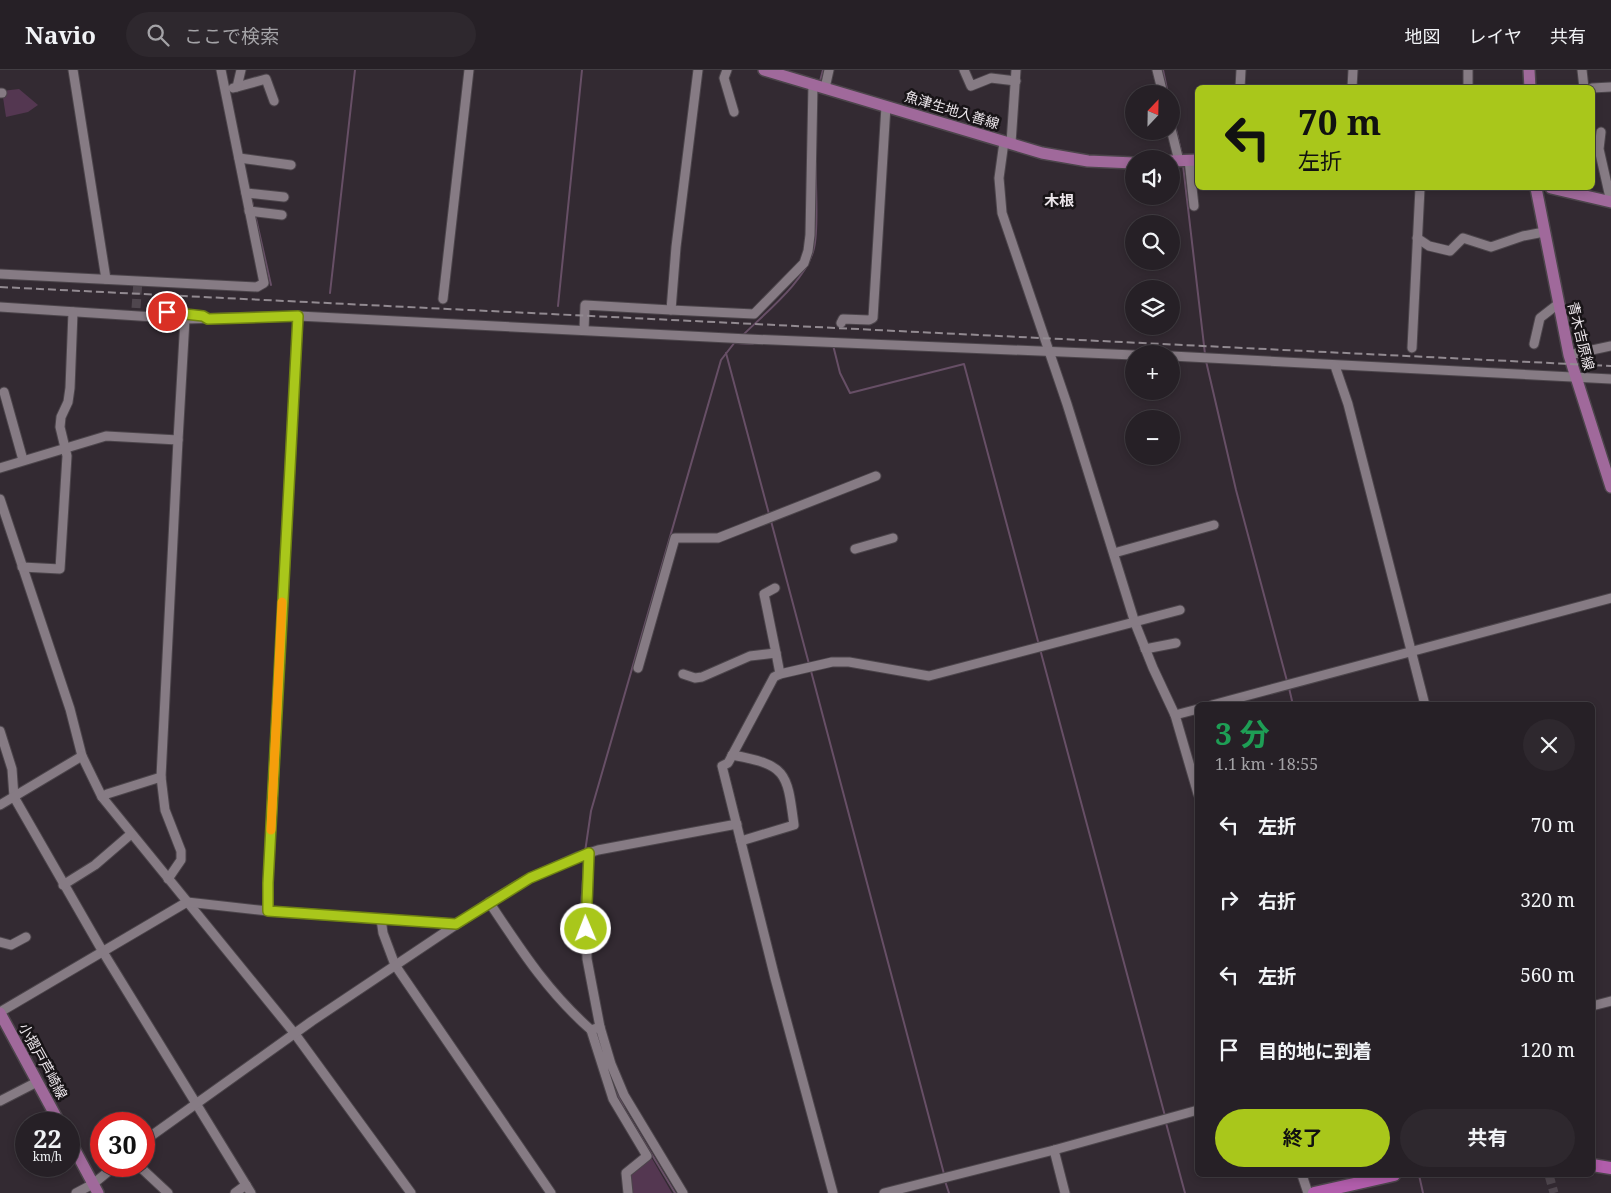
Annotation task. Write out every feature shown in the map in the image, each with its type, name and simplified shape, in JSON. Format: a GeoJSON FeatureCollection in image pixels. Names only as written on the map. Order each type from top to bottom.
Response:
{"type":"FeatureCollection","features":[{"type":"Feature","properties":{"kind":"highway"},"geometry":{"type":"LineString","coordinates":[[1595,1165],[1611,1168]]}},
{"type":"Feature","properties":{"kind":"highway"},"geometry":{"type":"LineString","coordinates":[[1314,1193],[1385,1177]]}},
{"type":"Feature","properties":{"kind":"main road","name":"魚津生地入善線"},"geometry":{"type":"LineString","coordinates":[[764,70],[1060,157],[1088,161],[1125,163]]}},
{"type":"Feature","properties":{"kind":"main road"},"geometry":{"type":"LineString","coordinates":[[1529,70],[1530,85]]}},
{"type":"Feature","properties":{"kind":"main road","name":"青木吉原線"},"geometry":{"type":"LineString","coordinates":[[1536,190],[1569,355],[1611,487]]}},
{"type":"Feature","properties":{"kind":"main road"},"geometry":{"type":"LineString","coordinates":[[1560,190],[1611,202]]}},
{"type":"Feature","properties":{"kind":"main road","name":"小摺戸芦崎線"},"geometry":{"type":"LineString","coordinates":[[0,1013],[53,1112]]}},
{"type":"Feature","properties":{"kind":"main road"},"geometry":{"type":"LineString","coordinates":[[80,1160],[95,1189]]}},
{"type":"Feature","properties":{"kind":"street"},"geometry":{"type":"LineString","coordinates":[[73,70],[106,279]]}},
{"type":"Feature","properties":{"kind":"street"},"geometry":{"type":"LineString","coordinates":[[0,274],[257,287],[264,283],[221,70]]}},
{"type":"Feature","properties":{"kind":"street"},"geometry":{"type":"LineString","coordinates":[[237,87],[240,70]]}},
{"type":"Feature","properties":{"kind":"street"},"geometry":{"type":"LineString","coordinates":[[443,298],[469,70]]}},
{"type":"Feature","properties":{"kind":"street"},"geometry":{"type":"LineString","coordinates":[[672,310],[676,246],[698,70]]}},
{"type":"Feature","properties":{"kind":"street"},"geometry":{"type":"LineString","coordinates":[[727,70],[724,78],[734,112]]}},
{"type":"Feature","properties":{"kind":"street"},"geometry":{"type":"LineString","coordinates":[[584,330],[586,305],[754,314],[804,262],[810,235],[819,86],[828,70]]}},
{"type":"Feature","properties":{"kind":"street"},"geometry":{"type":"LineString","coordinates":[[964,70],[972,86],[991,78],[1016,82]]}},
{"type":"Feature","properties":{"kind":"street"},"geometry":{"type":"LineString","coordinates":[[1016,70],[1007,142],[999,178],[1002,213],[1049,350],[1135,622],[1175,715],[1195,784]]}},
{"type":"Feature","properties":{"kind":"street"},"geometry":{"type":"LineString","coordinates":[[1157,70],[1161,85]]}},
{"type":"Feature","properties":{"kind":"street"},"geometry":{"type":"LineString","coordinates":[[1240,85],[1241,70]]}},
{"type":"Feature","properties":{"kind":"street"},"geometry":{"type":"LineString","coordinates":[[1352,85],[1353,70]]}},
{"type":"Feature","properties":{"kind":"street"},"geometry":{"type":"LineString","coordinates":[[1468,70],[1468,85]]}},
{"type":"Feature","properties":{"kind":"street"},"geometry":{"type":"LineString","coordinates":[[1582,70],[1584,85]]}},
{"type":"Feature","properties":{"kind":"street"},"geometry":{"type":"LineString","coordinates":[[226,90],[266,79],[274,101]]}},
{"type":"Feature","properties":{"kind":"street"},"geometry":{"type":"LineString","coordinates":[[1595,88],[1611,87]]}},
{"type":"Feature","properties":{"kind":"street"},"geometry":{"type":"LineString","coordinates":[[840,323],[843,319],[869,320],[873,318],[886,106]]}},
{"type":"Feature","properties":{"kind":"street"},"geometry":{"type":"LineString","coordinates":[[1601,132],[1599,149],[1611,202]]}},
{"type":"Feature","properties":{"kind":"street"},"geometry":{"type":"LineString","coordinates":[[1176,140],[1184,160],[1194,206]]}},
{"type":"Feature","properties":{"kind":"street"},"geometry":{"type":"LineString","coordinates":[[239,158],[291,165]]}},
{"type":"Feature","properties":{"kind":"street"},"geometry":{"type":"LineString","coordinates":[[1412,348],[1420,190]]}},
{"type":"Feature","properties":{"kind":"street"},"geometry":{"type":"LineString","coordinates":[[246,193],[284,196]]}},
{"type":"Feature","properties":{"kind":"street"},"geometry":{"type":"LineString","coordinates":[[249,211],[282,215]]}},
{"type":"Feature","properties":{"kind":"street"},"geometry":{"type":"LineString","coordinates":[[1417,238],[1429,246],[1450,251],[1463,238],[1491,248],[1523,236],[1544,232]]}},
{"type":"Feature","properties":{"kind":"street"},"geometry":{"type":"LineString","coordinates":[[1534,344],[1540,318],[1558,304]]}},
{"type":"Feature","properties":{"kind":"street"},"geometry":{"type":"LineString","coordinates":[[0,307],[186,319],[298,316],[748,339],[1125,354]]}},
{"type":"Feature","properties":{"kind":"street"},"geometry":{"type":"LineString","coordinates":[[93,314],[96,310],[135,310],[203,316],[208,319]]}},
{"type":"Feature","properties":{"kind":"street"},"geometry":{"type":"LineString","coordinates":[[22,567],[60,569],[67,456],[60,422],[70,388],[73,312]]}},
{"type":"Feature","properties":{"kind":"street"},"geometry":{"type":"LineString","coordinates":[[268,911],[298,316]]}},
{"type":"Feature","properties":{"kind":"street"},"geometry":{"type":"LineString","coordinates":[[168,879],[181,860],[181,851],[165,810],[162,777],[178,440],[186,319]]}},
{"type":"Feature","properties":{"kind":"street"},"geometry":{"type":"LineString","coordinates":[[1569,355],[1611,346]]}},
{"type":"Feature","properties":{"kind":"street"},"geometry":{"type":"LineString","coordinates":[[1180,357],[1611,379]]}},
{"type":"Feature","properties":{"kind":"street"},"geometry":{"type":"LineString","coordinates":[[1335,366],[1348,404],[1424,702]]}},
{"type":"Feature","properties":{"kind":"street"},"geometry":{"type":"LineString","coordinates":[[4,398],[23,460]]}},
{"type":"Feature","properties":{"kind":"street"},"geometry":{"type":"LineString","coordinates":[[0,468],[106,436],[178,440]]}},
{"type":"Feature","properties":{"kind":"street"},"geometry":{"type":"LineString","coordinates":[[638,668],[675,538],[718,538],[876,476]]}},
{"type":"Feature","properties":{"kind":"street"},"geometry":{"type":"LineString","coordinates":[[0,498],[70,709],[82,756],[102,797],[295,1034],[411,1193]]}},
{"type":"Feature","properties":{"kind":"street"},"geometry":{"type":"LineString","coordinates":[[1114,553],[1214,526]]}},
{"type":"Feature","properties":{"kind":"street"},"geometry":{"type":"LineString","coordinates":[[855,549],[893,538]]}},
{"type":"Feature","properties":{"kind":"street"},"geometry":{"type":"LineString","coordinates":[[775,588],[764,594],[780,674]]}},
{"type":"Feature","properties":{"kind":"street"},"geometry":{"type":"LineString","coordinates":[[1223,702],[1611,598]]}},
{"type":"Feature","properties":{"kind":"street"},"geometry":{"type":"LineString","coordinates":[[833,1193],[722,766],[728,763],[774,677],[832,662],[849,662],[929,676],[1180,610]]}},
{"type":"Feature","properties":{"kind":"street"},"geometry":{"type":"LineString","coordinates":[[1145,649],[1176,643]]}},
{"type":"Feature","properties":{"kind":"street"},"geometry":{"type":"LineString","coordinates":[[683,674],[695,678],[702,677],[750,656],[776,653]]}},
{"type":"Feature","properties":{"kind":"street"},"geometry":{"type":"LineString","coordinates":[[1175,715],[1195,710]]}},
{"type":"Feature","properties":{"kind":"street"},"geometry":{"type":"LineString","coordinates":[[0,731],[12,769],[14,797],[63,885],[248,1189],[235,1193]]}},
{"type":"Feature","properties":{"kind":"street"},"geometry":{"type":"LineString","coordinates":[[732,755],[758,760],[774,767],[785,778],[794,825],[741,841]]}},
{"type":"Feature","properties":{"kind":"street"},"geometry":{"type":"LineString","coordinates":[[0,805],[82,756]]}},
{"type":"Feature","properties":{"kind":"street"},"geometry":{"type":"LineString","coordinates":[[102,797],[162,777]]}},
{"type":"Feature","properties":{"kind":"street"},"geometry":{"type":"LineString","coordinates":[[155,1133],[395,965],[489,902],[530,878],[589,853],[737,824]]}},
{"type":"Feature","properties":{"kind":"street"},"geometry":{"type":"LineString","coordinates":[[63,885],[95,865],[131,834]]}},
{"type":"Feature","properties":{"kind":"street"},"geometry":{"type":"LineString","coordinates":[[589,853],[586,902],[587,959],[600,1027],[611,1064],[624,1095],[683,1193]]}},
{"type":"Feature","properties":{"kind":"street"},"geometry":{"type":"LineString","coordinates":[[0,1013],[187,902],[268,911],[456,924]]}},
{"type":"Feature","properties":{"kind":"street"},"geometry":{"type":"LineString","coordinates":[[489,902],[535,971],[556,997],[591,1030],[614,1099],[647,1156],[626,1173],[628,1193]]}},
{"type":"Feature","properties":{"kind":"street"},"geometry":{"type":"LineString","coordinates":[[381,919],[382,933],[395,965],[552,1193]]}},
{"type":"Feature","properties":{"kind":"street"},"geometry":{"type":"LineString","coordinates":[[0,942],[11,945],[26,937]]}},
{"type":"Feature","properties":{"kind":"street"},"geometry":{"type":"LineString","coordinates":[[1595,1005],[1611,1001]]}},
{"type":"Feature","properties":{"kind":"street"},"geometry":{"type":"LineString","coordinates":[[591,1030],[600,1027]]}},
{"type":"Feature","properties":{"kind":"street"},"geometry":{"type":"LineString","coordinates":[[0,1101],[37,1082]]}},
{"type":"Feature","properties":{"kind":"street"},"geometry":{"type":"LineString","coordinates":[[884,1193],[1054,1150],[1195,1111]]}},
{"type":"Feature","properties":{"kind":"street"},"geometry":{"type":"LineString","coordinates":[[1054,1150],[1065,1193]]}},
{"type":"Feature","properties":{"kind":"street"},"geometry":{"type":"LineString","coordinates":[[76,1193],[95,1189],[105,1177]]}},
{"type":"Feature","properties":{"kind":"street"},"geometry":{"type":"LineString","coordinates":[[151,1177],[168,1193]]}},
{"type":"Feature","properties":{"kind":"street"},"geometry":{"type":"LineString","coordinates":[[1303,1177],[1308,1193]]}},
{"type":"Feature","properties":{"kind":"shaded area"},"geometry":{"type":"Polygon","coordinates":[[[19,89],[38,105],[28,112],[6,117],[2,91],[19,89]]]}},
{"type":"Feature","properties":{"kind":"shaded area"},"geometry":{"type":"Polygon","coordinates":[[[651,1157],[672,1193],[630,1193],[628,1174],[651,1157]]]}},
{"type":"Feature","properties":{"kind":"waterway"},"geometry":{"type":"LineString","coordinates":[[330,293],[355,70]]}},
{"type":"Feature","properties":{"kind":"waterway"},"geometry":{"type":"LineString","coordinates":[[558,306],[582,70]]}},
{"type":"Feature","properties":{"kind":"waterway"},"geometry":{"type":"LineString","coordinates":[[820,81],[823,70]]}},
{"type":"Feature","properties":{"kind":"waterway"},"geometry":{"type":"LineString","coordinates":[[1163,70],[1166,85]]}},
{"type":"Feature","properties":{"kind":"waterway"},"geometry":{"type":"LineString","coordinates":[[1178,140],[1182,155]]}},
{"type":"Feature","properties":{"kind":"waterway"},"geometry":{"type":"LineString","coordinates":[[742,336],[794,284],[810,260],[814,248],[816,229],[816,163]]}},
{"type":"Feature","properties":{"kind":"waterway"},"geometry":{"type":"LineString","coordinates":[[1183,165],[1205,354]]}},
{"type":"Feature","properties":{"kind":"waterway"},"geometry":{"type":"LineString","coordinates":[[251,197],[254,210]]}},
{"type":"Feature","properties":{"kind":"waterway"},"geometry":{"type":"LineString","coordinates":[[255,214],[271,285]]}},
{"type":"Feature","properties":{"kind":"waterway"},"geometry":{"type":"LineString","coordinates":[[585,852],[591,811],[721,360],[735,342]]}},
{"type":"Feature","properties":{"kind":"waterway"},"geometry":{"type":"LineString","coordinates":[[735,343],[753,344]]}},
{"type":"Feature","properties":{"kind":"waterway"},"geometry":{"type":"LineString","coordinates":[[833,345],[840,373],[850,393],[964,364],[1039,645]]}},
{"type":"Feature","properties":{"kind":"waterway"},"geometry":{"type":"LineString","coordinates":[[726,353],[769,514]]}},
{"type":"Feature","properties":{"kind":"waterway"},"geometry":{"type":"LineString","coordinates":[[1206,361],[1236,490],[1287,681]]}},
{"type":"Feature","properties":{"kind":"waterway"},"geometry":{"type":"LineString","coordinates":[[771,521],[809,664]]}},
{"type":"Feature","properties":{"kind":"waterway"},"geometry":{"type":"LineString","coordinates":[[1040,649],[1165,1116]]}},
{"type":"Feature","properties":{"kind":"waterway"},"geometry":{"type":"LineString","coordinates":[[811,671],[944,1174]]}},
{"type":"Feature","properties":{"kind":"waterway"},"geometry":{"type":"LineString","coordinates":[[1289,688],[1292,702]]}},
{"type":"Feature","properties":{"kind":"waterway"},"geometry":{"type":"LineString","coordinates":[[583,959],[580,919],[584,866]]}},
{"type":"Feature","properties":{"kind":"waterway"},"geometry":{"type":"LineString","coordinates":[[597,1032],[605,1059]]}},
{"type":"Feature","properties":{"kind":"waterway"},"geometry":{"type":"LineString","coordinates":[[611,1080],[625,1110],[675,1193]]}},
{"type":"Feature","properties":{"kind":"waterway"},"geometry":{"type":"LineString","coordinates":[[1166,1123],[1185,1193]]}},
{"type":"Feature","properties":{"kind":"waterway"},"geometry":{"type":"LineString","coordinates":[[1419,1177],[1423,1193]]}},
{"type":"Feature","properties":{"kind":"waterway"},"geometry":{"type":"LineString","coordinates":[[945,1181],[949,1193]]}},
{"type":"Feature","properties":{"kind":"tunnel"},"geometry":{"type":"LineString","coordinates":[[136,308],[138,281]]}},
{"type":"Feature","properties":{"kind":"tunnel"},"geometry":{"type":"LineString","coordinates":[[1550,1177],[1554,1193]]}},
{"type":"Feature","properties":{"kind":"railway"},"geometry":{"type":"LineString","coordinates":[[0,287],[1611,366]]}},
{"type":"Feature","properties":{"kind":"slow traffic"},"geometry":{"type":"LineString","coordinates":[[271,830],[282,602]]}},
{"type":"Feature","properties":{"kind":"district","name":"木根"},"geometry":{"type":"Point","coordinates":[1059,201]}},
{"type":"Feature","properties":{"kind":"route"},"geometry":{"type":"LineString","coordinates":[[167,312],[203,316],[208,319],[298,316],[268,911],[452,922],[456,924],[530,878],[589,853],[586,929]]}}]}
